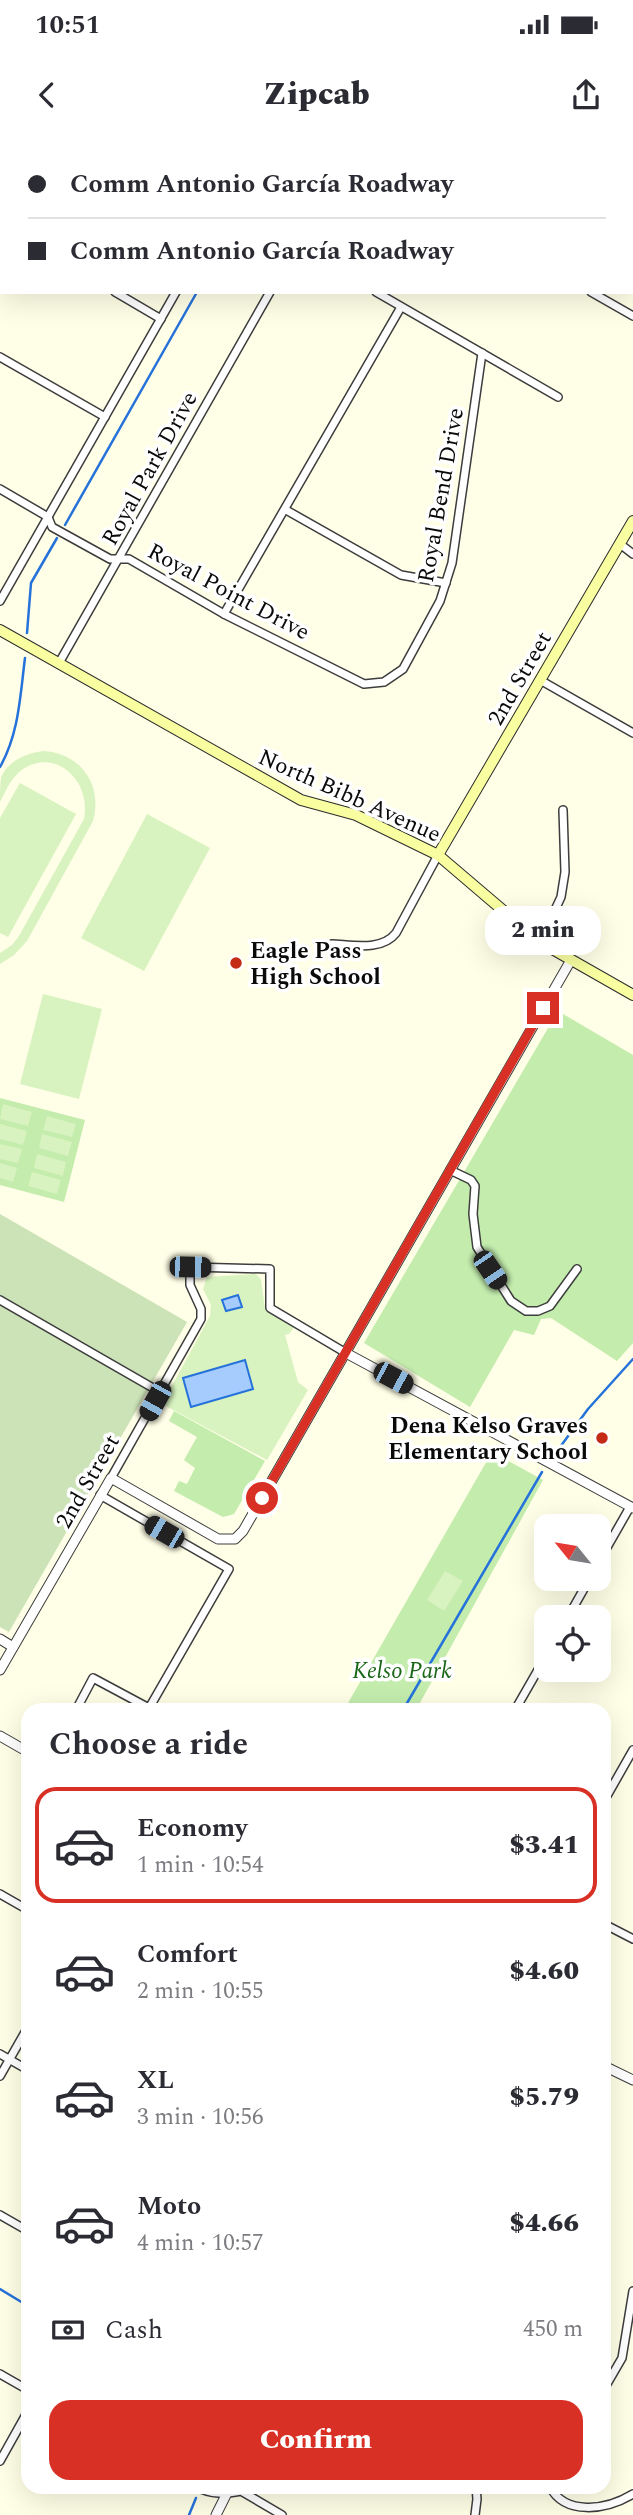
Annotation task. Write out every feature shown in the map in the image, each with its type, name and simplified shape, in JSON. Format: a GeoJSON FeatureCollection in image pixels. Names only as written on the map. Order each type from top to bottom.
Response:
{"type":"FeatureCollection","features":[{"type":"Feature","properties":{"kind":"main road","name":"2nd Street"},"geometry":{"type":"LineString","coordinates":[[438,855],[633,520]]}},
{"type":"Feature","properties":{"kind":"main road","name":"North Bibb Avenue"},"geometry":{"type":"LineString","coordinates":[[0,630],[301,800],[356,815],[438,855],[540,942],[633,995]]}},
{"type":"Feature","properties":{"kind":"street"},"geometry":{"type":"LineString","coordinates":[[118,294],[161,319]]}},
{"type":"Feature","properties":{"kind":"street"},"geometry":{"type":"LineString","coordinates":[[0,601],[175,294]]}},
{"type":"Feature","properties":{"kind":"street","name":"Royal Park Drive"},"geometry":{"type":"LineString","coordinates":[[60,663],[269,294]]}},
{"type":"Feature","properties":{"kind":"street"},"geometry":{"type":"LineString","coordinates":[[379,294],[558,397]]}},
{"type":"Feature","properties":{"kind":"street"},"geometry":{"type":"LineString","coordinates":[[595,294],[633,316]]}},
{"type":"Feature","properties":{"kind":"street"},"geometry":{"type":"LineString","coordinates":[[225,614],[401,307]]}},
{"type":"Feature","properties":{"kind":"street","name":"Royal Bend Drive"},"geometry":{"type":"LineString","coordinates":[[359,681],[364,684],[384,682],[403,669],[440,601],[452,563],[482,353]]}},
{"type":"Feature","properties":{"kind":"street"},"geometry":{"type":"LineString","coordinates":[[0,357],[105,417]]}},
{"type":"Feature","properties":{"kind":"street","name":"Royal Point Drive"},"geometry":{"type":"LineString","coordinates":[[0,489],[48,517],[52,527],[110,559],[129,559],[225,614],[359,681]]}},
{"type":"Feature","properties":{"kind":"street"},"geometry":{"type":"LineString","coordinates":[[286,510],[401,575],[446,583]]}},
{"type":"Feature","properties":{"kind":"street"},"geometry":{"type":"LineString","coordinates":[[620,544],[633,554]]}},
{"type":"Feature","properties":{"kind":"street"},"geometry":{"type":"LineString","coordinates":[[540,681],[633,733]]}},
{"type":"Feature","properties":{"kind":"street"},"geometry":{"type":"LineString","coordinates":[[540,942],[561,897],[565,872],[563,810]]}},
{"type":"Feature","properties":{"kind":"street"},"geometry":{"type":"LineString","coordinates":[[332,944],[378,945],[388,942],[396,933],[438,855]]}},
{"type":"Feature","properties":{"kind":"street"},"geometry":{"type":"LineString","coordinates":[[111,1478],[218,1539],[235,1539],[249,1522],[571,960]]}},
{"type":"Feature","properties":{"kind":"street"},"geometry":{"type":"LineString","coordinates":[[450,1170],[471,1180],[475,1186],[473,1214],[477,1247],[511,1301],[526,1311],[538,1311],[550,1306],[577,1269]]}},
{"type":"Feature","properties":{"kind":"street","name":"2nd Street"},"geometry":{"type":"LineString","coordinates":[[0,1670],[201,1319],[201,1309],[190,1285],[190,1267],[270,1269],[270,1308],[345,1353]]}},
{"type":"Feature","properties":{"kind":"street"},"geometry":{"type":"LineString","coordinates":[[0,1300],[160,1392]]}},
{"type":"Feature","properties":{"kind":"street"},"geometry":{"type":"LineString","coordinates":[[345,1353],[632,1507],[611,1542]]}},
{"type":"Feature","properties":{"kind":"street"},"geometry":{"type":"LineString","coordinates":[[100,1495],[229,1569],[152,1703]]}},
{"type":"Feature","properties":{"kind":"street"},"geometry":{"type":"LineString","coordinates":[[0,1639],[13,1647]]}},
{"type":"Feature","properties":{"kind":"street"},"geometry":{"type":"LineString","coordinates":[[519,1703],[534,1677]]}},
{"type":"Feature","properties":{"kind":"street"},"geometry":{"type":"LineString","coordinates":[[80,1703],[93,1678],[138,1703]]}},
{"type":"Feature","properties":{"kind":"street"},"geometry":{"type":"LineString","coordinates":[[0,1736],[21,1748]]}},
{"type":"Feature","properties":{"kind":"street"},"geometry":{"type":"LineString","coordinates":[[611,1789],[633,1750]]}},
{"type":"Feature","properties":{"kind":"street"},"geometry":{"type":"LineString","coordinates":[[0,1894],[21,1906]]}},
{"type":"Feature","properties":{"kind":"street"},"geometry":{"type":"LineString","coordinates":[[611,1928],[633,1939]]}},
{"type":"Feature","properties":{"kind":"street"},"geometry":{"type":"LineString","coordinates":[[0,2076],[21,2040]]}},
{"type":"Feature","properties":{"kind":"street"},"geometry":{"type":"LineString","coordinates":[[0,2054],[21,2066]]}},
{"type":"Feature","properties":{"kind":"street"},"geometry":{"type":"LineString","coordinates":[[611,2070],[630,2079],[633,2068]]}},
{"type":"Feature","properties":{"kind":"street"},"geometry":{"type":"LineString","coordinates":[[0,2215],[21,2227]]}},
{"type":"Feature","properties":{"kind":"street"},"geometry":{"type":"LineString","coordinates":[[611,2377],[622,2358],[633,2291]]}},
{"type":"Feature","properties":{"kind":"street"},"geometry":{"type":"LineString","coordinates":[[0,2374],[21,2386]]}},
{"type":"Feature","properties":{"kind":"street"},"geometry":{"type":"LineString","coordinates":[[0,2461],[21,2424]]}},
{"type":"Feature","properties":{"kind":"street"},"geometry":{"type":"LineString","coordinates":[[216,2515],[226,2494]]}},
{"type":"Feature","properties":{"kind":"street"},"geometry":{"type":"LineString","coordinates":[[246,2494],[282,2515]]}},
{"type":"Feature","properties":{"kind":"street"},"geometry":{"type":"LineString","coordinates":[[475,2515],[476,2494]]}},
{"type":"Feature","properties":{"kind":"street"},"geometry":{"type":"LineString","coordinates":[[554,2494],[565,2508],[583,2514],[605,2510],[633,2494]]}},
{"type":"Feature","properties":{"kind":"green space"},"geometry":{"type":"Polygon","coordinates":[[[43,751],[68,758],[86,773],[95,795],[93,821],[27,941],[14,955],[0,964],[0,953],[19,936],[84,819],[85,804],[76,779],[56,764],[44,762],[31,765],[18,773],[0,802],[1,778],[8,767],[24,756],[43,751]]]}},
{"type":"Feature","properties":{"kind":"green space"},"geometry":{"type":"Polygon","coordinates":[[[20,783],[76,814],[8,937],[0,933],[0,818],[20,783]]]}},
{"type":"Feature","properties":{"kind":"green space"},"geometry":{"type":"Polygon","coordinates":[[[147,814],[210,848],[144,971],[81,938],[147,814]]]}},
{"type":"Feature","properties":{"kind":"green space"},"geometry":{"type":"Polygon","coordinates":[[[43,994],[102,1009],[79,1099],[20,1084],[43,994]]]}},
{"type":"Feature","properties":{"kind":"green space"},"geometry":{"type":"Polygon","coordinates":[[[558,1011],[633,1055],[633,1343],[617,1361],[551,1318],[541,1319],[534,1335],[514,1330],[470,1407],[364,1343],[558,1011]]]}},
{"type":"Feature","properties":{"kind":"green space"},"geometry":{"type":"Polygon","coordinates":[[[0,1098],[85,1120],[64,1202],[0,1185],[0,1098]]]}},
{"type":"Feature","properties":{"kind":"green space"},"geometry":{"type":"Polygon","coordinates":[[[3,1104],[32,1112],[28,1126],[0,1119],[3,1104]]]}},
{"type":"Feature","properties":{"kind":"green space"},"geometry":{"type":"Polygon","coordinates":[[[47,1116],[76,1124],[72,1137],[43,1130],[47,1116]]]}},
{"type":"Feature","properties":{"kind":"green space"},"geometry":{"type":"Polygon","coordinates":[[[0,1124],[27,1131],[23,1145],[0,1139],[0,1124]]]}},
{"type":"Feature","properties":{"kind":"green space"},"geometry":{"type":"Polygon","coordinates":[[[42,1134],[72,1142],[68,1156],[39,1148],[42,1134]]]}},
{"type":"Feature","properties":{"kind":"green space"},"geometry":{"type":"Polygon","coordinates":[[[0,1144],[22,1149],[18,1163],[0,1159],[0,1144]]]}},
{"type":"Feature","properties":{"kind":"green space"},"geometry":{"type":"Polygon","coordinates":[[[37,1154],[66,1162],[63,1176],[34,1168],[37,1154]]]}},
{"type":"Feature","properties":{"kind":"green space"},"geometry":{"type":"Polygon","coordinates":[[[0,1163],[17,1168],[13,1182],[0,1178],[0,1163]]]}},
{"type":"Feature","properties":{"kind":"green space"},"geometry":{"type":"Polygon","coordinates":[[[32,1172],[61,1180],[57,1194],[28,1186],[32,1172]]]}},
{"type":"Feature","properties":{"kind":"green space"},"geometry":{"type":"Polygon","coordinates":[[[0,1214],[187,1322],[9,1632],[0,1627],[0,1214]]]}},
{"type":"Feature","properties":{"kind":"green space"},"geometry":{"type":"Polygon","coordinates":[[[256,1274],[261,1279],[265,1309],[295,1326],[285,1335],[298,1382],[308,1390],[267,1460],[162,1404],[210,1316],[211,1305],[203,1289],[207,1277],[256,1274]]]}},
{"type":"Feature","properties":{"kind":"green space"},"geometry":{"type":"Polygon","coordinates":[[[174,1411],[265,1461],[234,1514],[223,1517],[174,1491],[179,1481],[187,1484],[195,1468],[184,1460],[197,1437],[169,1421],[174,1411]]]}},
{"type":"Feature","properties":{"kind":"green space","name":"Kelso Park"},"geometry":{"type":"Polygon","coordinates":[[[492,1452],[543,1480],[420,1703],[348,1703],[492,1452]]]}},
{"type":"Feature","properties":{"kind":"green space"},"geometry":{"type":"Polygon","coordinates":[[[445,1571],[463,1581],[444,1611],[427,1600],[445,1571]]]}},
{"type":"Feature","properties":{"kind":"water"},"geometry":{"type":"Polygon","coordinates":[[[238,1295],[242,1307],[226,1311],[222,1300],[238,1295]]]}},
{"type":"Feature","properties":{"kind":"water"},"geometry":{"type":"Polygon","coordinates":[[[245,1360],[253,1389],[191,1407],[183,1378],[245,1360]]]}},
{"type":"Feature","properties":{"kind":"waterway"},"geometry":{"type":"LineString","coordinates":[[65,525],[196,294]]}},
{"type":"Feature","properties":{"kind":"waterway"},"geometry":{"type":"LineString","coordinates":[[27,633],[31,583],[57,538]]}},
{"type":"Feature","properties":{"kind":"waterway"},"geometry":{"type":"LineString","coordinates":[[0,767],[15,728],[25,658]]}},
{"type":"Feature","properties":{"kind":"waterway"},"geometry":{"type":"LineString","coordinates":[[552,1458],[588,1409],[633,1359]]}},
{"type":"Feature","properties":{"kind":"waterway"},"geometry":{"type":"LineString","coordinates":[[407,1703],[542,1472]]}},
{"type":"Feature","properties":{"kind":"waterway"},"geometry":{"type":"LineString","coordinates":[[0,2289],[21,2302]]}},
{"type":"Feature","properties":{"kind":"waterway"},"geometry":{"type":"LineString","coordinates":[[189,2515],[196,2498]]}},
{"type":"Feature","properties":{"kind":"place","name":"Eagle Pass High School"},"geometry":{"type":"Point","coordinates":[236,963]}},
{"type":"Feature","properties":{"kind":"place","name":"Dena Kelso Graves Elementary School"},"geometry":{"type":"Point","coordinates":[602,1438]}},
{"type":"Feature","properties":{"kind":"route"},"geometry":{"type":"LineString","coordinates":[[262,1498],[543,1008]]}}]}
